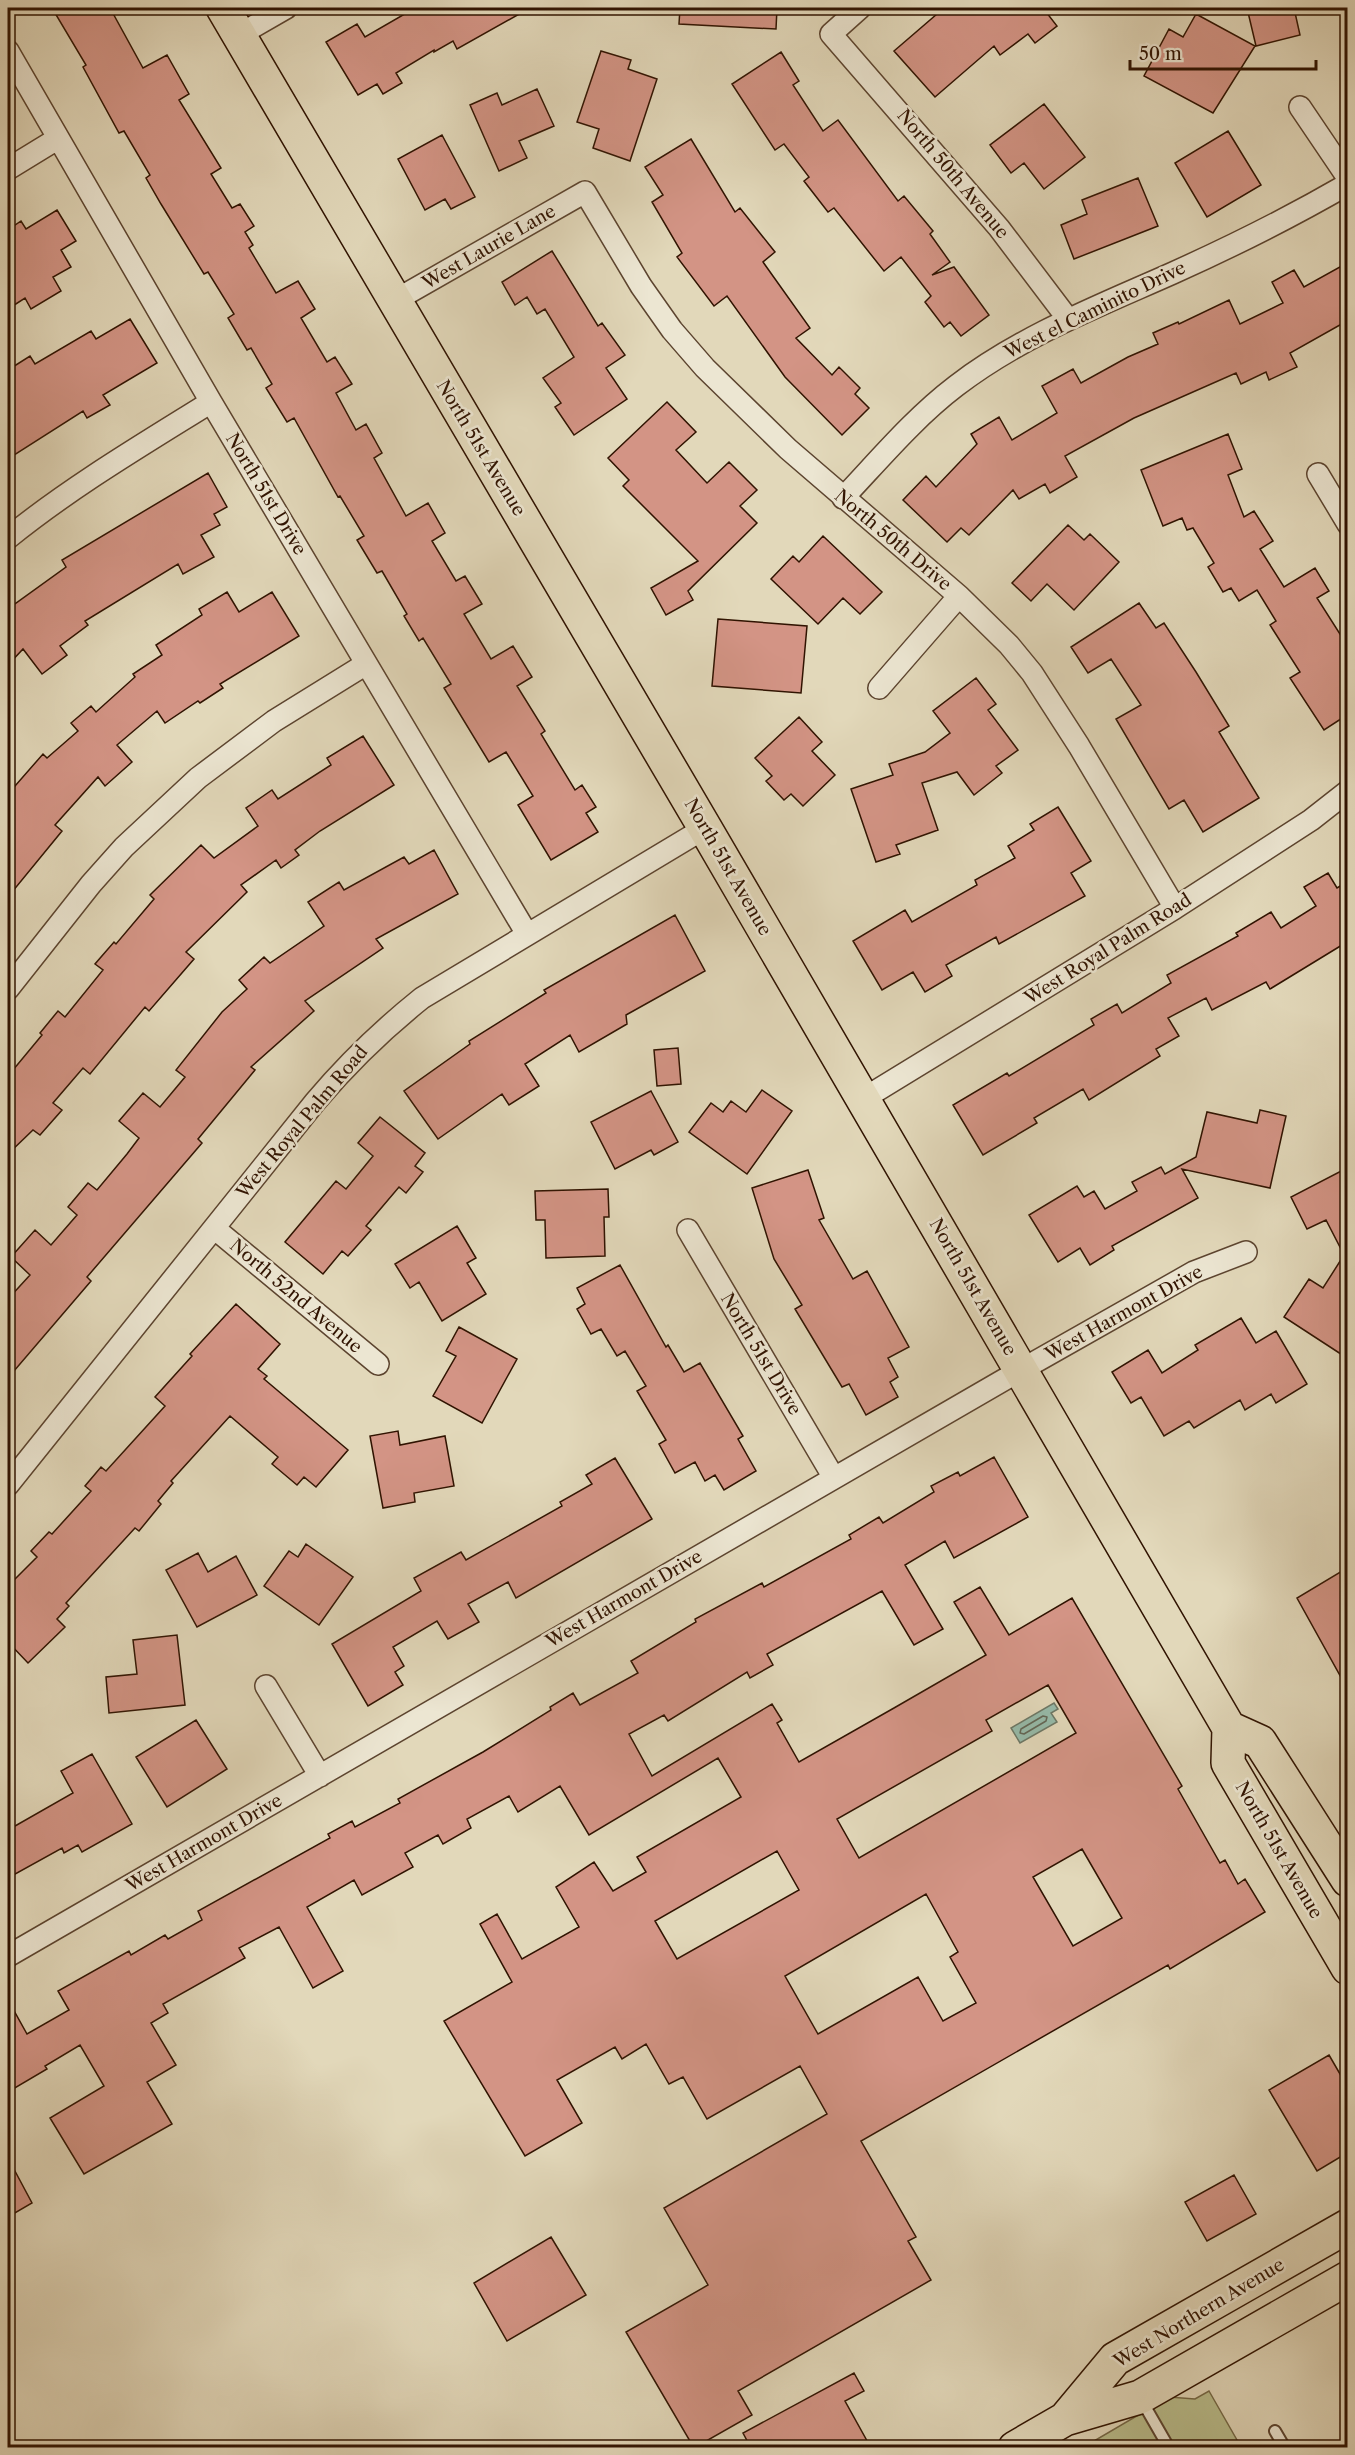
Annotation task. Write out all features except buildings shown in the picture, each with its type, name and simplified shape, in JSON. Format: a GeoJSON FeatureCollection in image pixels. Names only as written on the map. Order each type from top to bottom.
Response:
{"type":"FeatureCollection","features":[{"type":"Feature","properties":{"kind":"main road","name":"North 51st Avenue"},"geometry":{"type":"LineString","coordinates":[[231,21],[705,828],[1229,1728],[1228,1763],[1347,1968]]}},
{"type":"Feature","properties":{"kind":"main road"},"geometry":{"type":"LineString","coordinates":[[1229,1728],[1260,1742],[1347,1880]]}},
{"type":"Feature","properties":{"kind":"main road","name":"West Northern Avenue"},"geometry":{"type":"LineString","coordinates":[[1065,2419],[1115,2359],[1347,2226]]}},
{"type":"Feature","properties":{"kind":"main road","name":"West Northern Avenue"},"geometry":{"type":"LineString","coordinates":[[1015,2448],[1065,2419],[1140,2397],[1347,2278]]}},
{"type":"Feature","properties":{"kind":"street"},"geometry":{"type":"LineString","coordinates":[[231,21],[286,8]]}},
{"type":"Feature","properties":{"kind":"street","name":"North 50th Avenue"},"geometry":{"type":"LineString","coordinates":[[860,8],[831,34],[999,228],[1068,319]]}},
{"type":"Feature","properties":{"kind":"street","name":"North 51st Drive"},"geometry":{"type":"LineString","coordinates":[[8,51],[57,139],[527,934]]}},
{"type":"Feature","properties":{"kind":"street"},"geometry":{"type":"LineString","coordinates":[[1300,107],[1347,178]]}},
{"type":"Feature","properties":{"kind":"street"},"geometry":{"type":"LineString","coordinates":[[8,169],[57,139]]}},
{"type":"Feature","properties":{"kind":"street","name":"West el Caminito Drive"},"geometry":{"type":"LineString","coordinates":[[843,498],[917,421],[956,386],[1013,348],[1068,319],[1288,219],[1347,184]]}},
{"type":"Feature","properties":{"kind":"street","name":"West Laurie Lane"},"geometry":{"type":"LineString","coordinates":[[394,301],[585,192]]}},
{"type":"Feature","properties":{"kind":"street","name":"North 50th Drive"},"geometry":{"type":"LineString","coordinates":[[585,192],[641,286],[672,330],[740,404],[843,498],[959,596],[1009,645],[1032,673],[1079,746],[1175,908]]}},
{"type":"Feature","properties":{"kind":"street"},"geometry":{"type":"LineString","coordinates":[[8,538],[88,479],[212,402]]}},
{"type":"Feature","properties":{"kind":"street"},"geometry":{"type":"LineString","coordinates":[[1318,474],[1347,524]]}},
{"type":"Feature","properties":{"kind":"street"},"geometry":{"type":"LineString","coordinates":[[879,688],[959,596]]}},
{"type":"Feature","properties":{"kind":"street"},"geometry":{"type":"LineString","coordinates":[[8,989],[124,847],[198,778],[274,722],[366,664]]}},
{"type":"Feature","properties":{"kind":"street","name":"West Royal Palm Road"},"geometry":{"type":"LineString","coordinates":[[863,1099],[1175,908],[1311,820],[1347,791]]}},
{"type":"Feature","properties":{"kind":"street","name":"West Royal Palm Road"},"geometry":{"type":"LineString","coordinates":[[8,1485],[322,1093],[380,1032],[422,998],[705,828]]}},
{"type":"Feature","properties":{"kind":"street","name":"North 52nd Avenue"},"geometry":{"type":"LineString","coordinates":[[214,1228],[378,1364]]}},
{"type":"Feature","properties":{"kind":"street","name":"North 51st Drive"},"geometry":{"type":"LineString","coordinates":[[688,1230],[834,1478]]}},
{"type":"Feature","properties":{"kind":"street","name":"West Harmont Drive"},"geometry":{"type":"LineString","coordinates":[[8,1956],[1021,1370],[1194,1272],[1246,1252]]}},
{"type":"Feature","properties":{"kind":"street"},"geometry":{"type":"LineString","coordinates":[[266,1686],[320,1776]]}},
{"type":"Feature","properties":{"kind":"lane"},"geometry":{"type":"LineString","coordinates":[[1140,2397],[1169,2448]]}},
{"type":"Feature","properties":{"kind":"lane"},"geometry":{"type":"LineString","coordinates":[[1275,2431],[1285,2448]]}},
{"type":"Feature","properties":{"kind":"shaded area"},"geometry":{"type":"Polygon","coordinates":[[[1209,2391],[1241,2447],[1082,2448],[1169,2397],[1195,2399],[1209,2391]]]}},
{"type":"Feature","properties":{"kind":"water"},"geometry":{"type":"Polygon","coordinates":[[[1054,1703],[1058,1709],[1051,1713],[1057,1722],[1020,1743],[1011,1728],[1054,1703]]]}}]}
